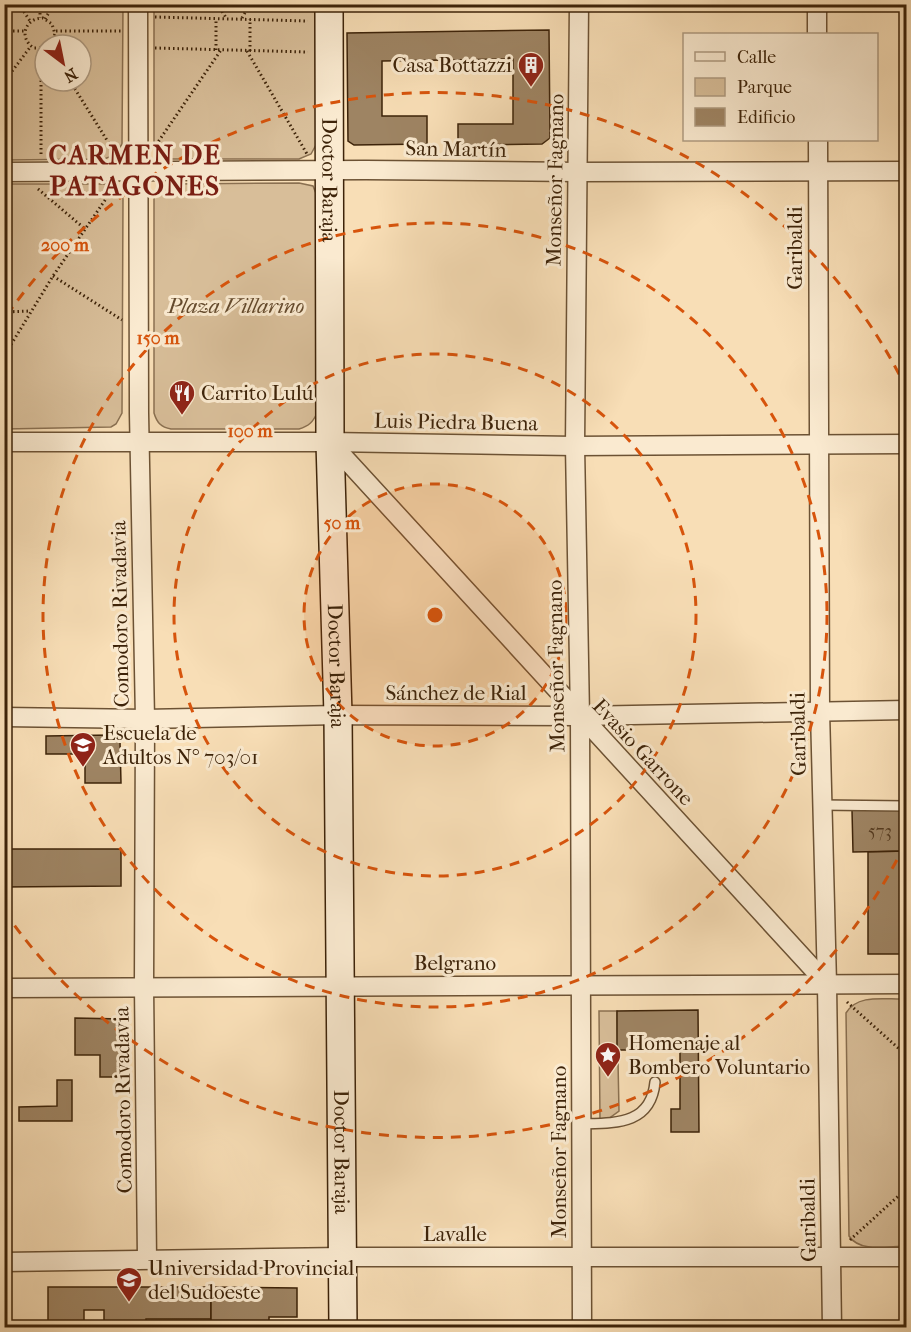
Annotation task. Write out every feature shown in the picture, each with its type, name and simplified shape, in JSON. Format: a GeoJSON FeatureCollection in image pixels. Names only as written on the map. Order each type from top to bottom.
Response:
{"type":"FeatureCollection","features":[{"type":"Feature","properties":{"kind":"street","name":"Comodoro Rivadavia"},"geometry":{"type":"LineString","coordinates":[[138,4],[139,441],[145,719],[144,986],[147,1259]]}},
{"type":"Feature","properties":{"kind":"street","name":"Monseñor Fagnano"},"geometry":{"type":"LineString","coordinates":[[579,4],[575,446],[579,716],[582,1328]]}},
{"type":"Feature","properties":{"kind":"street"},"geometry":{"type":"LineString","coordinates":[[817,4],[817,33]]}},
{"type":"Feature","properties":{"kind":"street","name":"Doctor Baraja"},"geometry":{"type":"LineString","coordinates":[[323,13],[330,171],[330,442],[338,715],[343,1328]]}},
{"type":"Feature","properties":{"kind":"street","name":"Garibaldi"},"geometry":{"type":"LineString","coordinates":[[818,141],[820,711],[832,1328]]}},
{"type":"Feature","properties":{"kind":"street","name":"San Martín"},"geometry":{"type":"LineString","coordinates":[[4,172],[906,171]]}},
{"type":"Feature","properties":{"kind":"street","name":"Luis Piedra Buena"},"geometry":{"type":"LineString","coordinates":[[4,442],[330,442],[575,446],[906,444]]}},
{"type":"Feature","properties":{"kind":"street","name":"Evasio Garrone"},"geometry":{"type":"LineString","coordinates":[[330,442],[827,984]]}},
{"type":"Feature","properties":{"kind":"street","name":"Sánchez de Rial"},"geometry":{"type":"LineString","coordinates":[[4,717],[145,719],[338,715],[579,716],[906,710]]}},
{"type":"Feature","properties":{"kind":"street","name":"Belgrano"},"geometry":{"type":"LineString","coordinates":[[4,988],[906,984]]}},
{"type":"Feature","properties":{"kind":"street","name":"Lavalle"},"geometry":{"type":"LineString","coordinates":[[4,1262],[342,1257],[906,1257]]}},
{"type":"Feature","properties":{"kind":"lane"},"geometry":{"type":"LineString","coordinates":[[822,805],[906,806]]}},
{"type":"Feature","properties":{"kind":"lane"},"geometry":{"type":"LineString","coordinates":[[582,1124],[612,1124],[639,1115],[654,1095],[655,1082]]}},
{"type":"Feature","properties":{"kind":"path"},"geometry":{"type":"LineString","coordinates":[[19,4],[30,21]]}},
{"type":"Feature","properties":{"kind":"path"},"geometry":{"type":"LineString","coordinates":[[40,4],[43,19]]}},
{"type":"Feature","properties":{"kind":"path"},"geometry":{"type":"LineString","coordinates":[[43,19],[54,4]]}},
{"type":"Feature","properties":{"kind":"path"},"geometry":{"type":"LineString","coordinates":[[217,4],[227,19]]}},
{"type":"Feature","properties":{"kind":"path"},"geometry":{"type":"LineString","coordinates":[[242,19],[250,4]]}},
{"type":"Feature","properties":{"kind":"path"},"geometry":{"type":"LineString","coordinates":[[154,17],[250,20],[323,13]]}},
{"type":"Feature","properties":{"kind":"path"},"geometry":{"type":"LineString","coordinates":[[30,21],[43,19],[52,24],[55,31],[123,31]]}},
{"type":"Feature","properties":{"kind":"path"},"geometry":{"type":"LineString","coordinates":[[216,19],[216,50]]}},
{"type":"Feature","properties":{"kind":"path"},"geometry":{"type":"LineString","coordinates":[[250,20],[248,51],[308,156]]}},
{"type":"Feature","properties":{"kind":"path"},"geometry":{"type":"LineString","coordinates":[[4,82],[31,46],[26,41],[24,31],[30,21]]}},
{"type":"Feature","properties":{"kind":"path"},"geometry":{"type":"LineString","coordinates":[[4,31],[24,31]]}},
{"type":"Feature","properties":{"kind":"path"},"geometry":{"type":"LineString","coordinates":[[154,48],[317,52]]}},
{"type":"Feature","properties":{"kind":"path"},"geometry":{"type":"LineString","coordinates":[[154,147],[221,50]]}},
{"type":"Feature","properties":{"kind":"path"},"geometry":{"type":"LineString","coordinates":[[42,160],[43,93]]}},
{"type":"Feature","properties":{"kind":"path"},"geometry":{"type":"LineString","coordinates":[[77,93],[116,155]]}},
{"type":"Feature","properties":{"kind":"path"},"geometry":{"type":"LineString","coordinates":[[32,184],[85,228]]}},
{"type":"Feature","properties":{"kind":"path"},"geometry":{"type":"LineString","coordinates":[[4,356],[52,276],[115,186]]}},
{"type":"Feature","properties":{"kind":"path"},"geometry":{"type":"LineString","coordinates":[[52,276],[123,320]]}},
{"type":"Feature","properties":{"kind":"path"},"geometry":{"type":"LineString","coordinates":[[4,312],[31,311]]}},
{"type":"Feature","properties":{"kind":"path"},"geometry":{"type":"LineString","coordinates":[[827,984],[906,1055]]}},
{"type":"Feature","properties":{"kind":"path"},"geometry":{"type":"LineString","coordinates":[[831,1258],[906,1189]]}},
{"type":"Feature","properties":{"kind":"green space"},"geometry":{"type":"Polygon","coordinates":[[[4,5],[123,5],[122,144],[115,155],[104,159],[5,160],[4,5]]]}},
{"type":"Feature","properties":{"kind":"green space"},"geometry":{"type":"Polygon","coordinates":[[[154,5],[317,5],[317,143],[311,154],[299,159],[170,159],[160,154],[154,144],[154,5]]]}},
{"type":"Feature","properties":{"kind":"green space","name":"Plaza Villarino"},"geometry":{"type":"Polygon","coordinates":[[[299,183],[313,186],[317,196],[317,413],[308,425],[299,429],[171,429],[162,426],[154,413],[154,199],[156,193],[162,187],[170,184],[299,183]]]}},
{"type":"Feature","properties":{"kind":"green space","name":"Plaza Villarino"},"geometry":{"type":"Polygon","coordinates":[[[5,184],[108,184],[121,190],[123,199],[122,413],[116,424],[111,427],[5,429],[5,184]]]}},
{"type":"Feature","properties":{"kind":"green space"},"geometry":{"type":"Polygon","coordinates":[[[906,999],[906,1246],[867,1247],[860,1245],[849,1236],[846,1013],[851,1007],[865,1000],[906,999]]]}},
{"type":"Feature","properties":{"kind":"green space"},"geometry":{"type":"Polygon","coordinates":[[[599,1011],[617,1011],[619,1111],[608,1119],[600,1120],[599,1011]]]}},
{"type":"Feature","properties":{"kind":"building","name":"Casa Bottazzi"},"geometry":{"type":"Polygon","coordinates":[[[549,30],[550,138],[542,144],[458,145],[458,124],[513,124],[513,59],[382,61],[382,116],[427,116],[427,144],[354,145],[348,141],[347,33],[549,30]]]}},
{"type":"Feature","properties":{"kind":"building","name":"Escuela de Adultos N° 703/01"},"geometry":{"type":"Polygon","coordinates":[[[113,735],[120,742],[121,783],[85,783],[85,754],[46,754],[46,736],[113,735]]]}},
{"type":"Feature","properties":{"kind":"building"},"geometry":{"type":"Polygon","coordinates":[[[906,809],[906,851],[853,852],[852,810],[906,809]]]}},
{"type":"Feature","properties":{"kind":"building"},"geometry":{"type":"Polygon","coordinates":[[[4,849],[121,849],[121,886],[4,887],[4,849]]]}},
{"type":"Feature","properties":{"kind":"building"},"geometry":{"type":"Polygon","coordinates":[[[906,851],[906,954],[868,954],[868,852],[906,851]]]}},
{"type":"Feature","properties":{"kind":"building"},"geometry":{"type":"Polygon","coordinates":[[[698,1010],[699,1132],[671,1132],[671,1109],[680,1109],[680,1050],[617,1050],[617,1011],[698,1010]]]}},
{"type":"Feature","properties":{"kind":"building"},"geometry":{"type":"Polygon","coordinates":[[[75,1018],[122,1019],[122,1077],[100,1077],[100,1055],[75,1055],[75,1018]]]}},
{"type":"Feature","properties":{"kind":"building"},"geometry":{"type":"Polygon","coordinates":[[[4,1075],[8,1075],[8,1100],[4,1100],[4,1075]]]}},
{"type":"Feature","properties":{"kind":"building"},"geometry":{"type":"Polygon","coordinates":[[[57,1080],[72,1080],[72,1121],[19,1121],[19,1107],[57,1106],[57,1080]]]}},
{"type":"Feature","properties":{"kind":"building","name":"Universidad Provincial del Sudoeste"},"geometry":{"type":"Polygon","coordinates":[[[48,1287],[211,1287],[211,1319],[146,1319],[146,1328],[125,1328],[125,1324],[104,1324],[104,1310],[84,1310],[84,1328],[48,1328],[48,1287]]]}},
{"type":"Feature","properties":{"kind":"building"},"geometry":{"type":"Polygon","coordinates":[[[211,1287],[297,1288],[297,1317],[269,1317],[269,1324],[266,1324],[266,1328],[211,1328],[211,1287]]]}},
{"type":"Feature","properties":{"kind":"place","name":"Casa Bottazzi"},"geometry":{"type":"Point","coordinates":[531,88]}},
{"type":"Feature","properties":{"kind":"place","name":"Carrito Lulú"},"geometry":{"type":"Point","coordinates":[182,416]}},
{"type":"Feature","properties":{"kind":"place","name":"Escuela de Adultos N° 703/01"},"geometry":{"type":"Point","coordinates":[83,768]}},
{"type":"Feature","properties":{"kind":"place","name":"Homenaje al Bombero Voluntario"},"geometry":{"type":"Point","coordinates":[608,1078]}},
{"type":"Feature","properties":{"kind":"place","name":"Universidad Provincial del Sudoeste"},"geometry":{"type":"Point","coordinates":[129,1303]}},
{"type":"Feature","properties":{"kind":"district","name":"CARMEN DE PATAGONES"},"geometry":{"type":"Point","coordinates":[135,170]}}]}
